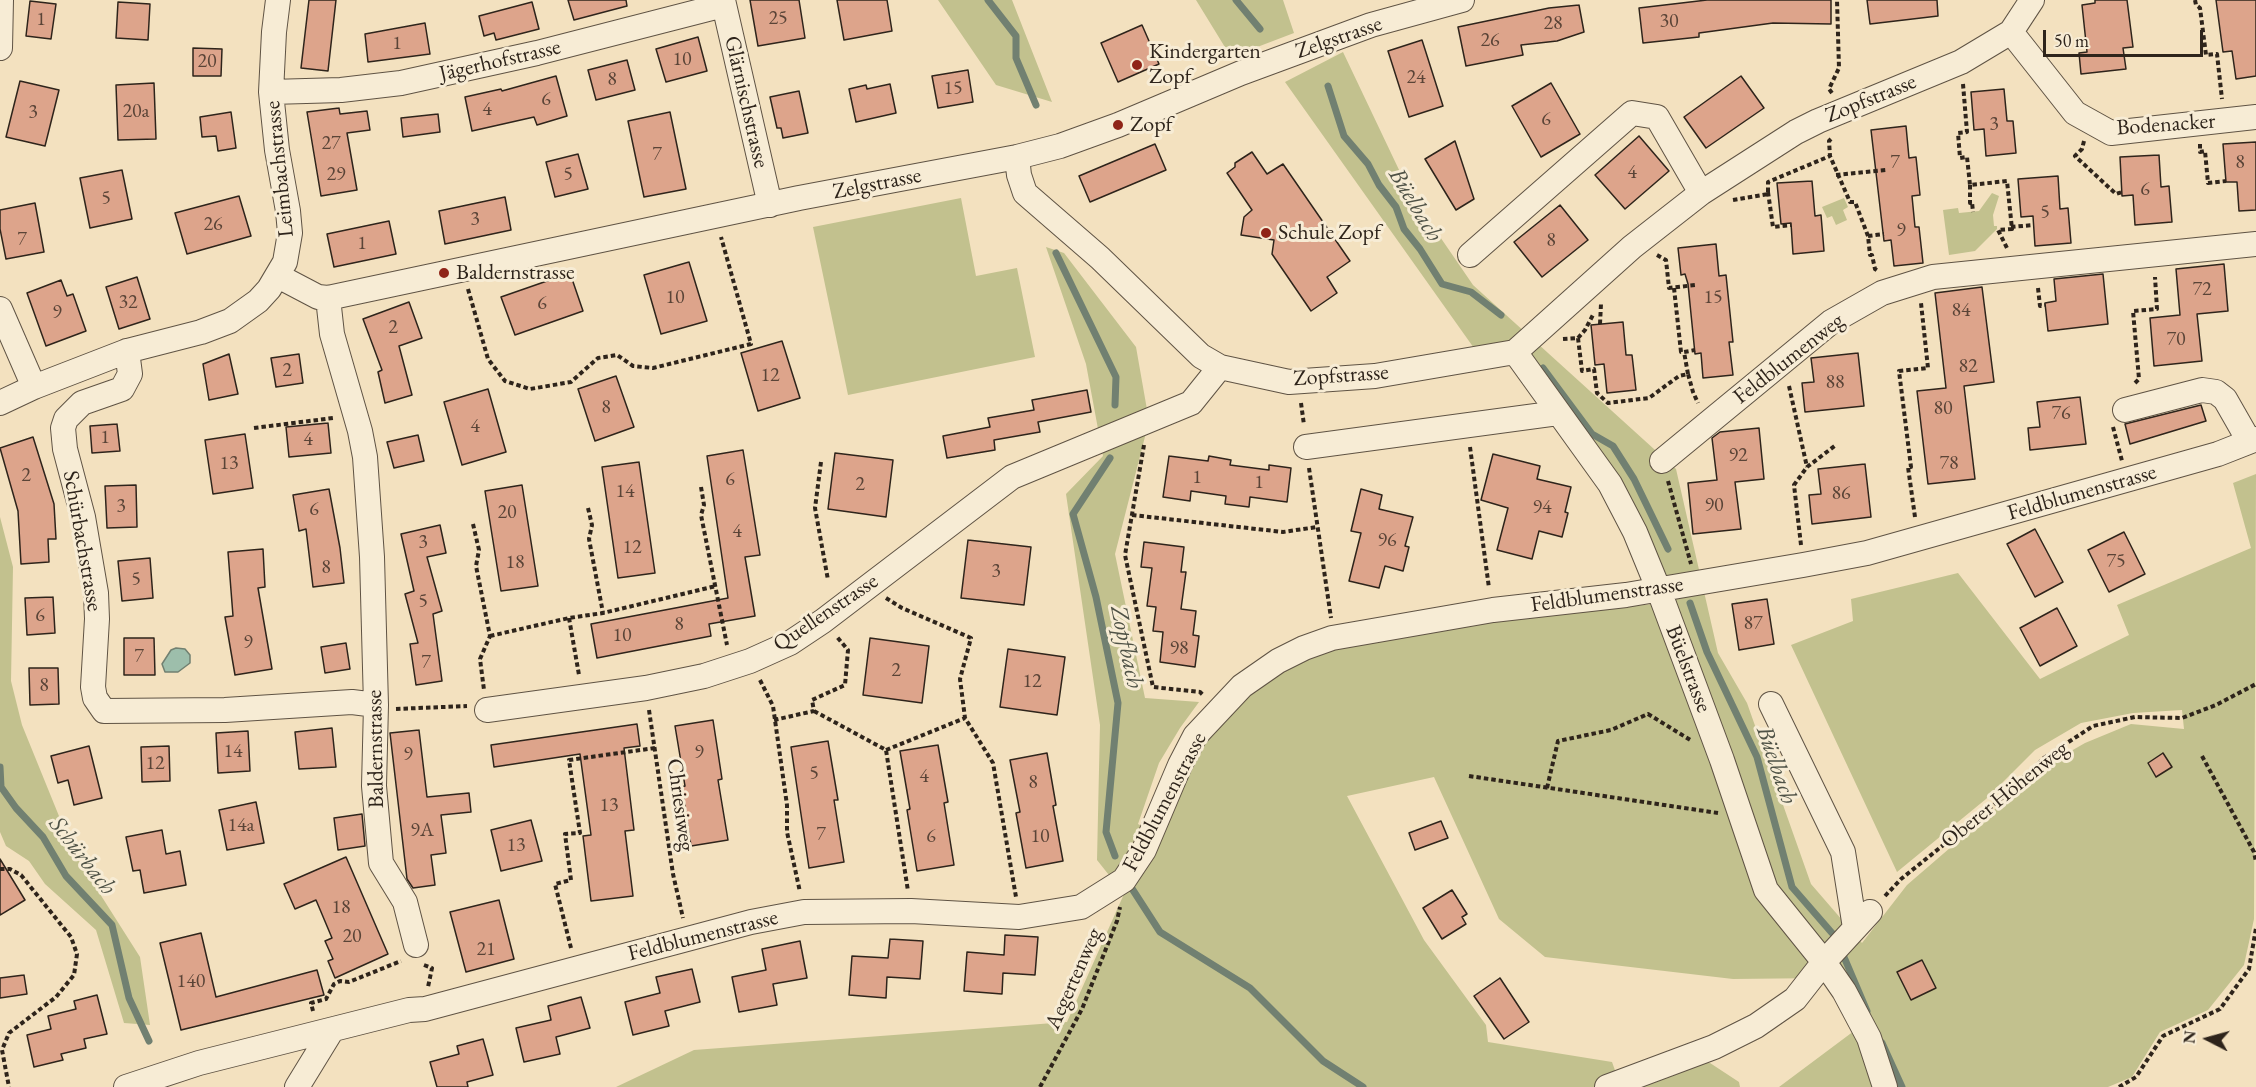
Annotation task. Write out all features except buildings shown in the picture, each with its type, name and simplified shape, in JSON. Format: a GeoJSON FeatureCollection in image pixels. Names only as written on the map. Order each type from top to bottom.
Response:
{"type":"FeatureCollection","features":[{"type":"Feature","properties":{"kind":"street"},"geometry":{"type":"LineString","coordinates":[[0,48],[1,0]]}},
{"type":"Feature","properties":{"kind":"street","name":"Leimbachstrasse"},"geometry":{"type":"LineString","coordinates":[[0,403],[34,387],[127,351],[201,332],[230,321],[258,301],[278,276],[287,256],[290,233],[271,92],[278,0]]}},
{"type":"Feature","properties":{"kind":"street","name":"Zelgstrasse"},"geometry":{"type":"LineString","coordinates":[[328,298],[770,205],[1017,157],[1060,146],[1241,73],[1371,25],[1462,0]]}},
{"type":"Feature","properties":{"kind":"street","name":"Zopfstrasse"},"geometry":{"type":"LineString","coordinates":[[1017,157],[1019,175],[1025,193],[1100,258],[1190,346],[1220,367],[1289,382],[1375,376],[1523,345],[1632,247],[1701,193],[1796,132],[1842,110],[1961,62],[2011,32],[2032,0]]}},
{"type":"Feature","properties":{"kind":"street","name":"Jägerhofstrasse"},"geometry":{"type":"LineString","coordinates":[[271,92],[341,90],[400,83],[537,53],[723,2]]}},
{"type":"Feature","properties":{"kind":"street","name":"Glärnischstrasse"},"geometry":{"type":"LineString","coordinates":[[723,2],[770,205]]}},
{"type":"Feature","properties":{"kind":"street","name":"Bodenacker"},"geometry":{"type":"LineString","coordinates":[[2011,32],[2075,112],[2111,133],[2256,117]]}},
{"type":"Feature","properties":{"kind":"street"},"geometry":{"type":"LineString","coordinates":[[1470,255],[1632,113],[1657,117],[1701,193]]}},
{"type":"Feature","properties":{"kind":"street","name":"Feldblumenweg"},"geometry":{"type":"LineString","coordinates":[[1662,460],[1831,322],[1882,293],[1934,277],[2256,244]]}},
{"type":"Feature","properties":{"kind":"street"},"geometry":{"type":"LineString","coordinates":[[278,276],[318,297],[328,298]]}},
{"type":"Feature","properties":{"kind":"street","name":"Baldernstrasse"},"geometry":{"type":"LineString","coordinates":[[328,298],[332,334],[357,420],[365,457],[372,557],[374,786],[381,863],[405,902],[413,954]]}},
{"type":"Feature","properties":{"kind":"street"},"geometry":{"type":"LineString","coordinates":[[0,309],[34,387]]}},
{"type":"Feature","properties":{"kind":"street","name":"Büelstrasse"},"geometry":{"type":"LineString","coordinates":[[1523,345],[1558,413],[1610,484],[1635,532],[1722,760],[1766,890],[1845,991],[1869,1038],[1885,1087]]}},
{"type":"Feature","properties":{"kind":"street","name":"Schürbachstrasse"},"geometry":{"type":"LineString","coordinates":[[127,351],[130,375],[122,389],[82,403],[66,419],[63,428],[65,449],[83,517],[96,593],[97,619],[93,687],[95,698],[104,711],[225,710],[352,702],[375,705]]}},
{"type":"Feature","properties":{"kind":"street","name":"Quellenstrasse"},"geometry":{"type":"LineString","coordinates":[[487,710],[646,688],[704,676],[790,643],[823,621],[1012,477],[1191,403],[1220,367]]}},
{"type":"Feature","properties":{"kind":"street"},"geometry":{"type":"LineString","coordinates":[[2119,418],[2202,390],[2216,392],[2225,399],[2253,440]]}},
{"type":"Feature","properties":{"kind":"street"},"geometry":{"type":"LineString","coordinates":[[1306,447],[1558,413]]}},
{"type":"Feature","properties":{"kind":"street","name":"Feldblumenstrasse"},"geometry":{"type":"LineString","coordinates":[[126,1087],[324,1026],[425,1009],[752,922],[804,912],[912,911],[1019,917],[1081,907],[1124,880],[1144,850],[1179,765],[1195,736],[1242,686],[1278,661],[1304,648],[1332,638],[1492,610],[1626,595],[1803,566],[1867,553],[2207,457],[2253,440]]}},
{"type":"Feature","properties":{"kind":"street"},"geometry":{"type":"LineString","coordinates":[[1607,1087],[1714,1047],[1756,1026],[1795,999],[1824,962],[1862,920],[1843,852],[1770,704]]}},
{"type":"Feature","properties":{"kind":"street"},"geometry":{"type":"LineString","coordinates":[[297,1087],[324,1026]]}},
{"type":"Feature","properties":{"kind":"path"},"geometry":{"type":"LineString","coordinates":[[1837,0],[1839,68],[1829,89],[1842,110],[1845,126],[1829,141],[1830,156],[1836,175],[1850,202],[1856,202],[1868,236],[1870,255],[1872,255],[1875,270],[1877,269],[1878,278],[1880,277],[1882,293]]}},
{"type":"Feature","properties":{"kind":"path"},"geometry":{"type":"LineString","coordinates":[[2195,0],[2196,6],[2200,8],[2206,55],[2217,54],[2225,121]]}},
{"type":"Feature","properties":{"kind":"path"},"geometry":{"type":"LineString","coordinates":[[1961,62],[1967,132],[1958,133],[1960,158],[1967,158],[1970,202],[1972,202],[1973,212]]}},
{"type":"Feature","properties":{"kind":"path"},"geometry":{"type":"LineString","coordinates":[[2198,123],[2200,152],[2205,151],[2208,183],[2226,181]]}},
{"type":"Feature","properties":{"kind":"path"},"geometry":{"type":"LineString","coordinates":[[2096,124],[2084,141],[2082,149],[2075,156],[2116,194],[2122,192]]}},
{"type":"Feature","properties":{"kind":"path"},"geometry":{"type":"LineString","coordinates":[[1791,225],[1773,227],[1768,182],[1830,156]]}},
{"type":"Feature","properties":{"kind":"path"},"geometry":{"type":"LineString","coordinates":[[1836,175],[1886,170]]}},
{"type":"Feature","properties":{"kind":"path"},"geometry":{"type":"LineString","coordinates":[[1970,185],[2007,181],[2011,227]]}},
{"type":"Feature","properties":{"kind":"path"},"geometry":{"type":"LineString","coordinates":[[1725,201],[1768,194],[1768,192]]}},
{"type":"Feature","properties":{"kind":"path"},"geometry":{"type":"LineString","coordinates":[[2009,268],[2007,247],[1998,230],[2033,225]]}},
{"type":"Feature","properties":{"kind":"path"},"geometry":{"type":"LineString","coordinates":[[467,285],[488,359],[506,381],[530,389],[571,382],[598,358],[617,355],[633,366],[652,368],[751,344],[720,233]]}},
{"type":"Feature","properties":{"kind":"path"},"geometry":{"type":"LineString","coordinates":[[1868,236],[1884,234]]}},
{"type":"Feature","properties":{"kind":"path"},"geometry":{"type":"LineString","coordinates":[[1667,268],[1669,288],[1695,285]]}},
{"type":"Feature","properties":{"kind":"path"},"geometry":{"type":"LineString","coordinates":[[2132,387],[2139,380],[2133,311],[2157,309],[2154,271]]}},
{"type":"Feature","properties":{"kind":"path"},"geometry":{"type":"LineString","coordinates":[[1916,526],[1899,371],[1928,368],[1919,282]]}},
{"type":"Feature","properties":{"kind":"path"},"geometry":{"type":"LineString","coordinates":[[1674,288],[1681,352],[1684,352],[1693,392],[1698,403],[1703,405]]}},
{"type":"Feature","properties":{"kind":"path"},"geometry":{"type":"LineString","coordinates":[[1600,324],[1604,296]]}},
{"type":"Feature","properties":{"kind":"path"},"geometry":{"type":"LineString","coordinates":[[1523,345],[1578,338],[1582,371],[1594,369],[1597,393],[1608,403],[1649,398],[1679,376],[1688,375]]}},
{"type":"Feature","properties":{"kind":"path"},"geometry":{"type":"LineString","coordinates":[[1684,352],[1695,350]]}},
{"type":"Feature","properties":{"kind":"path"},"geometry":{"type":"LineString","coordinates":[[1782,363],[1795,384],[1788,387],[1807,467]]}},
{"type":"Feature","properties":{"kind":"path"},"geometry":{"type":"LineString","coordinates":[[1298,381],[1332,624]]}},
{"type":"Feature","properties":{"kind":"path"},"geometry":{"type":"LineString","coordinates":[[254,428],[339,417]]}},
{"type":"Feature","properties":{"kind":"path"},"geometry":{"type":"LineString","coordinates":[[2119,418],[2124,470]]}},
{"type":"Feature","properties":{"kind":"path"},"geometry":{"type":"LineString","coordinates":[[1149,421],[1125,555],[1153,687],[1200,692]]}},
{"type":"Feature","properties":{"kind":"path"},"geometry":{"type":"LineString","coordinates":[[1467,425],[1490,589]]}},
{"type":"Feature","properties":{"kind":"path"},"geometry":{"type":"LineString","coordinates":[[1802,552],[1794,485],[1807,467],[1836,444]]}},
{"type":"Feature","properties":{"kind":"path"},"geometry":{"type":"LineString","coordinates":[[1662,460],[1693,570]]}},
{"type":"Feature","properties":{"kind":"path"},"geometry":{"type":"LineString","coordinates":[[821,462],[815,508],[828,580]]}},
{"type":"Feature","properties":{"kind":"path"},"geometry":{"type":"LineString","coordinates":[[701,487],[704,505],[701,515],[716,586],[740,664],[773,706],[787,805],[787,832],[802,900]]}},
{"type":"Feature","properties":{"kind":"path"},"geometry":{"type":"LineString","coordinates":[[588,508],[592,525],[589,538],[603,613]]}},
{"type":"Feature","properties":{"kind":"path"},"geometry":{"type":"LineString","coordinates":[[1132,515],[1283,532],[1317,527]]}},
{"type":"Feature","properties":{"kind":"path"},"geometry":{"type":"LineString","coordinates":[[375,705],[386,710],[465,706],[487,710],[480,659],[490,636],[476,566],[479,550],[473,524]]}},
{"type":"Feature","properties":{"kind":"path"},"geometry":{"type":"LineString","coordinates":[[490,636],[569,618],[603,613],[716,586]]}},
{"type":"Feature","properties":{"kind":"path"},"geometry":{"type":"LineString","coordinates":[[869,586],[902,608],[971,638],[960,679],[965,718],[993,763],[1018,903]]}},
{"type":"Feature","properties":{"kind":"path"},"geometry":{"type":"LineString","coordinates":[[569,618],[583,697]]}},
{"type":"Feature","properties":{"kind":"path"},"geometry":{"type":"LineString","coordinates":[[814,711],[812,700],[845,685],[848,650],[823,621]]}},
{"type":"Feature","properties":{"kind":"path","name":"Oberer Höhenweg"},"geometry":{"type":"LineString","coordinates":[[1862,920],[1901,879],[2002,798],[2044,758],[2093,726],[2135,717],[2182,718],[2216,705],[2256,684]]}},
{"type":"Feature","properties":{"kind":"path","name":"Chriesiweg"},"geometry":{"type":"LineString","coordinates":[[646,688],[673,874],[685,926]]}},
{"type":"Feature","properties":{"kind":"path"},"geometry":{"type":"LineString","coordinates":[[774,720],[814,711],[886,750]]}},
{"type":"Feature","properties":{"kind":"path"},"geometry":{"type":"LineString","coordinates":[[1546,788],[1558,741],[1611,730],[1648,714],[1722,760]]}},
{"type":"Feature","properties":{"kind":"path"},"geometry":{"type":"LineString","coordinates":[[886,750],[965,718]]}},
{"type":"Feature","properties":{"kind":"path"},"geometry":{"type":"LineString","coordinates":[[572,954],[555,884],[571,880],[565,834],[580,833],[570,760],[655,748]]}},
{"type":"Feature","properties":{"kind":"path"},"geometry":{"type":"LineString","coordinates":[[886,750],[910,900]]}},
{"type":"Feature","properties":{"kind":"path"},"geometry":{"type":"LineString","coordinates":[[2202,756],[2254,852],[2256,862]]}},
{"type":"Feature","properties":{"kind":"path"},"geometry":{"type":"LineString","coordinates":[[1469,776],[1742,817]]}},
{"type":"Feature","properties":{"kind":"path"},"geometry":{"type":"LineString","coordinates":[[0,869],[10,869],[21,875],[71,937],[77,954],[74,975],[56,997],[9,1033],[2,1050],[9,1087]]}},
{"type":"Feature","properties":{"kind":"path","name":"Aegertenweg"},"geometry":{"type":"LineString","coordinates":[[1040,1087],[1082,1009],[1117,921],[1124,880]]}},
{"type":"Feature","properties":{"kind":"path"},"geometry":{"type":"LineString","coordinates":[[2119,1087],[2136,1077],[2163,1036],[2220,1009],[2250,969],[2256,928]]}},
{"type":"Feature","properties":{"kind":"path"},"geometry":{"type":"LineString","coordinates":[[324,1026],[310,1001],[326,999],[334,984],[340,981],[349,982],[413,954]]}},
{"type":"Feature","properties":{"kind":"shaded area"},"geometry":{"type":"Polygon","coordinates":[[[938,0],[1012,0],[1052,102],[996,85],[938,0]]]}},
{"type":"Feature","properties":{"kind":"shaded area"},"geometry":{"type":"Polygon","coordinates":[[[1196,0],[1283,0],[1294,33],[1231,57],[1196,0]]]}},
{"type":"Feature","properties":{"kind":"shaded area"},"geometry":{"type":"Polygon","coordinates":[[[1343,52],[1410,193],[1473,285],[1676,469],[1718,653],[1747,703],[1811,884],[1862,943],[1907,885],[2045,766],[2085,743],[2131,724],[2184,729],[2182,710],[2133,713],[2081,723],[2035,750],[1986,799],[1897,872],[1791,645],[1853,621],[1851,599],[1958,573],[2040,679],[2129,635],[2117,605],[2251,548],[2233,483],[2256,474],[2254,919],[2244,965],[2208,1010],[2160,1032],[2132,1077],[2108,1087],[1779,1087],[1858,1028],[1824,978],[1733,979],[1545,957],[1499,919],[1434,777],[1347,796],[1424,940],[1486,1025],[1488,1042],[1612,1062],[1621,1087],[616,1087],[694,1050],[1067,1022],[1124,894],[1097,860],[1100,725],[1066,494],[1103,456],[1086,364],[1046,247],[1064,253],[1136,347],[1149,421],[1115,554],[1145,698],[1199,702],[1159,763],[1138,824],[1160,837],[1187,770],[1214,728],[1249,694],[1268,680],[1304,660],[1341,648],[1522,617],[1674,602],[1628,492],[1515,352],[1481,358],[1285,82],[1343,52]]]}},
{"type":"Feature","properties":{"kind":"shaded area"},"geometry":{"type":"Polygon","coordinates":[[[1992,193],[1999,196],[1993,215],[1994,226],[1997,226],[1997,229],[1975,251],[1949,255],[1943,210],[1958,208],[1959,213],[1979,211],[1992,193]]]}},
{"type":"Feature","properties":{"kind":"shaded area"},"geometry":{"type":"Polygon","coordinates":[[[961,198],[976,276],[1017,268],[1035,357],[848,395],[813,227],[961,198]]]}},
{"type":"Feature","properties":{"kind":"shaded area"},"geometry":{"type":"Polygon","coordinates":[[[1844,198],[1848,207],[1843,210],[1847,220],[1836,225],[1832,216],[1827,218],[1822,207],[1844,198]]]}},
{"type":"Feature","properties":{"kind":"shaded area"},"geometry":{"type":"Polygon","coordinates":[[[0,517],[13,567],[11,681],[22,725],[74,853],[140,957],[150,1025],[124,1023],[96,930],[45,884],[29,861],[6,846],[0,832],[0,517]]]}},
{"type":"Feature","properties":{"kind":"shaded area"},"geometry":{"type":"Polygon","coordinates":[[[185,649],[190,655],[190,663],[178,672],[165,672],[162,664],[171,650],[185,649]]]}},
{"type":"Feature","properties":{"kind":"shaded area"},"geometry":{"type":"Polygon","coordinates":[[[1691,1062],[1710,1063],[1739,1082],[1740,1087],[1630,1087],[1691,1062]]]}},
{"type":"Feature","properties":{"kind":"waterway","name":"Zopfbach"},"geometry":{"type":"LineString","coordinates":[[988,0],[1016,36],[1016,58],[1036,105]]}},
{"type":"Feature","properties":{"kind":"waterway","name":"Büelbach"},"geometry":{"type":"LineString","coordinates":[[1236,0],[1260,29]]}},
{"type":"Feature","properties":{"kind":"waterway","name":"Büelbach"},"geometry":{"type":"LineString","coordinates":[[1328,86],[1344,136],[1368,164],[1379,185],[1396,207],[1404,229],[1442,284],[1471,292],[1501,315]]}},
{"type":"Feature","properties":{"kind":"waterway","name":"Zopfbach"},"geometry":{"type":"LineString","coordinates":[[1056,253],[1116,377],[1115,405]]}},
{"type":"Feature","properties":{"kind":"waterway","name":"Büelbach"},"geometry":{"type":"LineString","coordinates":[[1543,368],[1592,434],[1613,446],[1634,479],[1668,549]]}},
{"type":"Feature","properties":{"kind":"waterway","name":"Zopfbach"},"geometry":{"type":"LineString","coordinates":[[1110,458],[1073,514],[1096,597],[1118,703],[1106,832],[1115,856]]}},
{"type":"Feature","properties":{"kind":"waterway","name":"Büelbach"},"geometry":{"type":"LineString","coordinates":[[1690,603],[1707,652],[1757,757],[1792,887],[1832,933]]}},
{"type":"Feature","properties":{"kind":"waterway","name":"Schürbach"},"geometry":{"type":"LineString","coordinates":[[0,767],[1,787],[16,808],[43,837],[66,876],[112,925],[129,998],[149,1041]]}},
{"type":"Feature","properties":{"kind":"waterway","name":"Zopfbach"},"geometry":{"type":"LineString","coordinates":[[1131,887],[1160,932],[1250,988],[1323,1061],[1363,1087]]}},
{"type":"Feature","properties":{"kind":"waterway","name":"Büelbach"},"geometry":{"type":"LineString","coordinates":[[1844,957],[1867,1011]]}},
{"type":"Feature","properties":{"kind":"waterway","name":"Büelbach"},"geometry":{"type":"LineString","coordinates":[[1882,1043],[1902,1087]]}},
{"type":"Feature","properties":{"kind":"place","name":"Kindergarten Zopf"},"geometry":{"type":"Point","coordinates":[1137,65]}},
{"type":"Feature","properties":{"kind":"place","name":"Zopf"},"geometry":{"type":"Point","coordinates":[1118,125]}},
{"type":"Feature","properties":{"kind":"place","name":"Schule Zopf"},"geometry":{"type":"Point","coordinates":[1266,233]}},
{"type":"Feature","properties":{"kind":"place","name":"Baldernstrasse"},"geometry":{"type":"Point","coordinates":[444,273]}}]}
